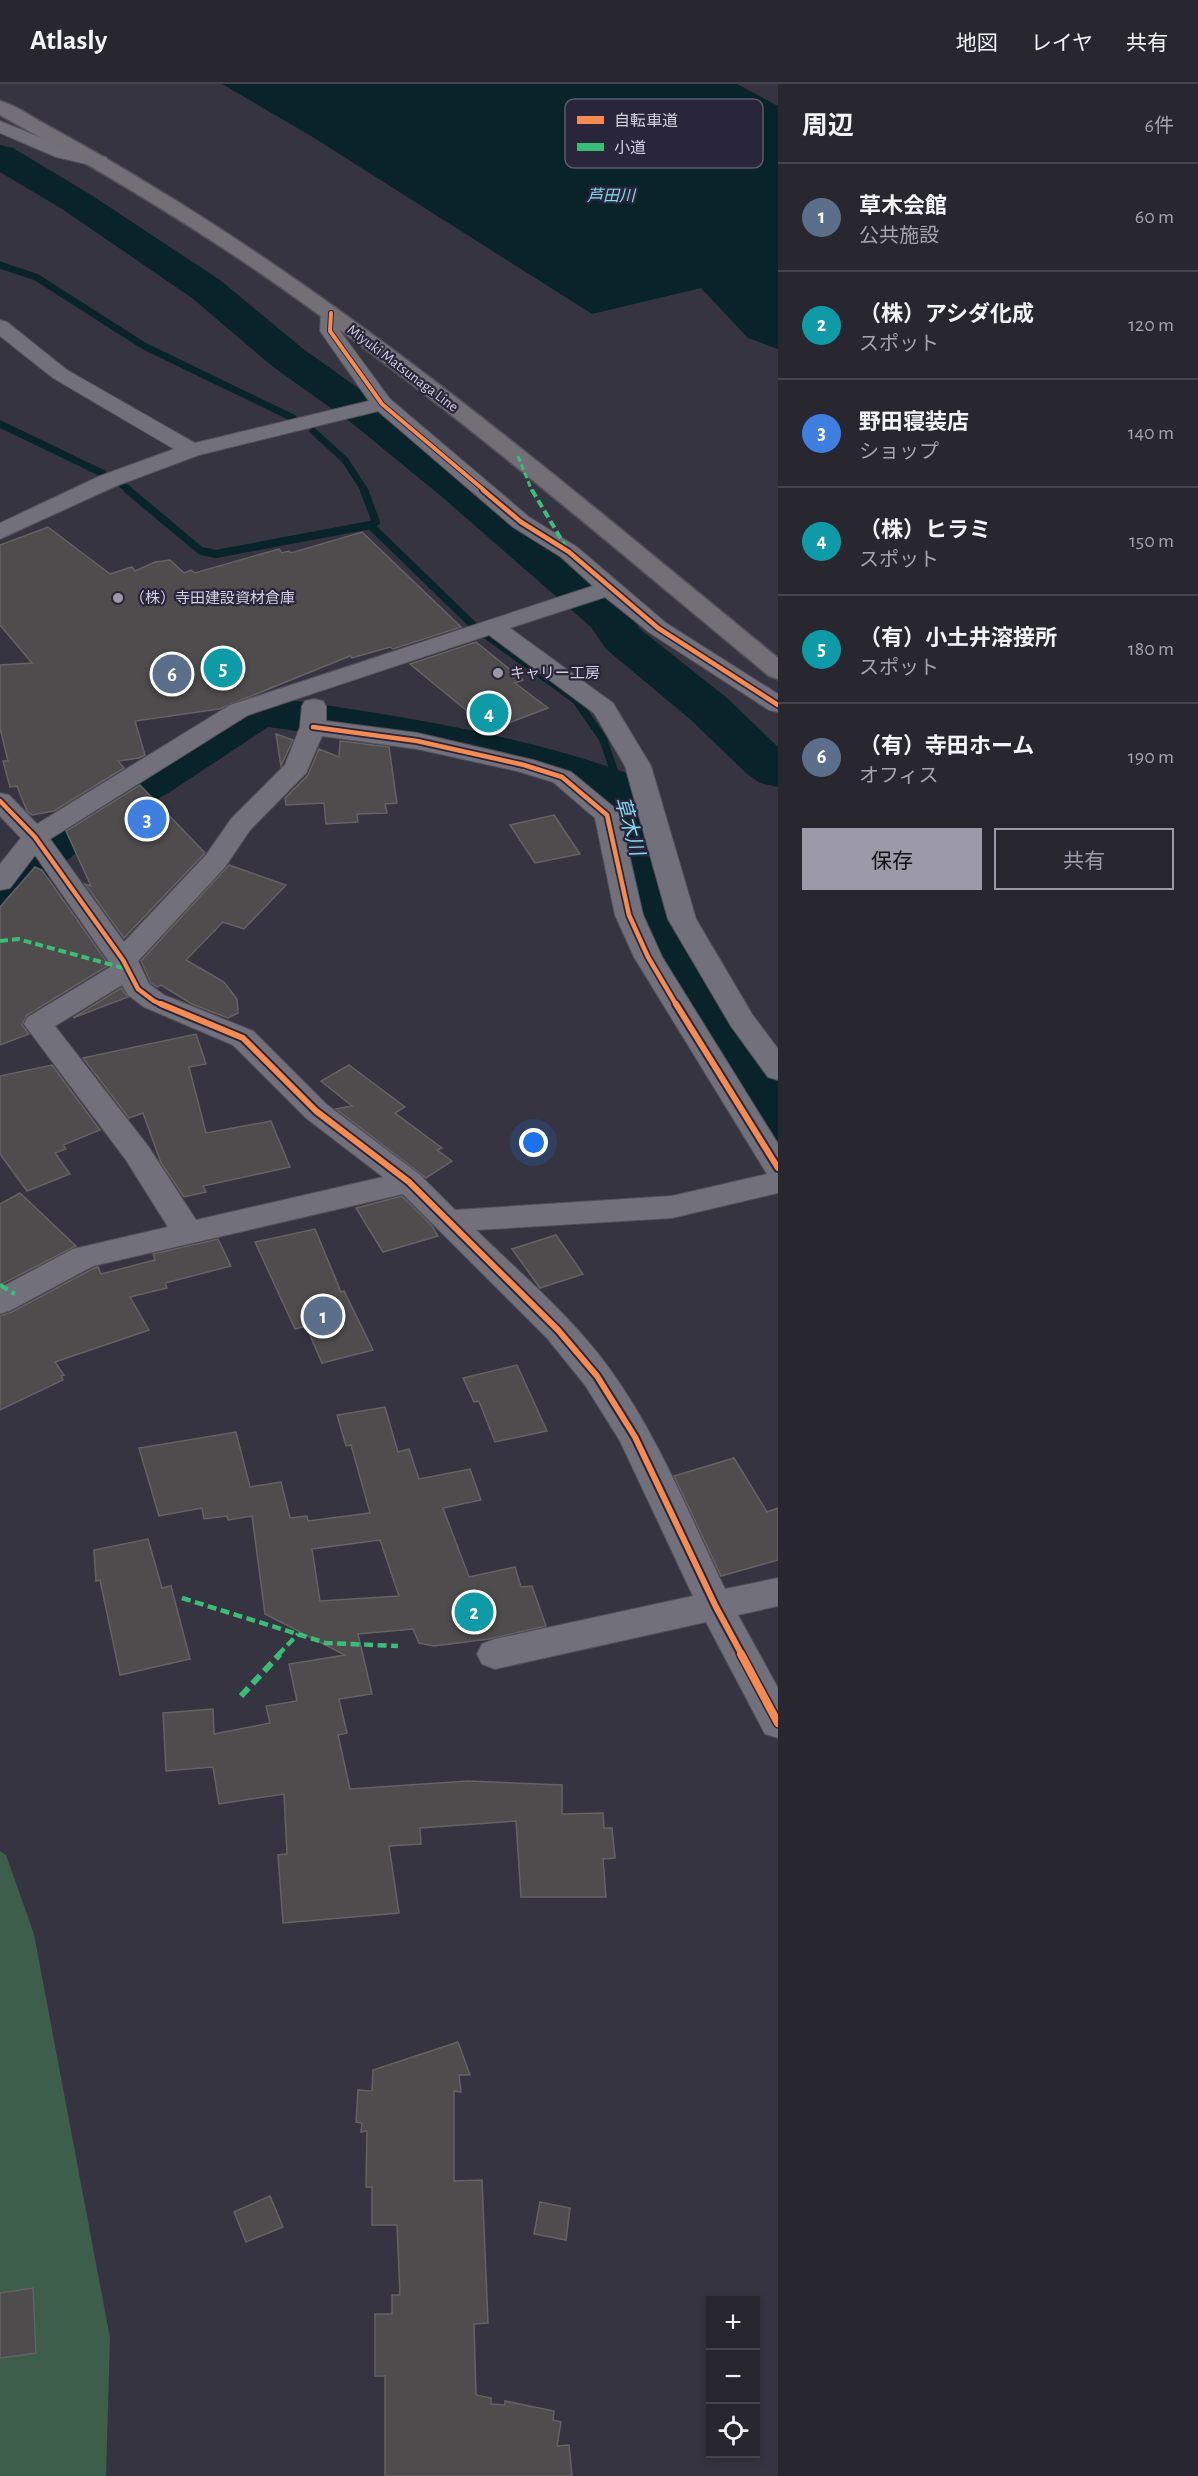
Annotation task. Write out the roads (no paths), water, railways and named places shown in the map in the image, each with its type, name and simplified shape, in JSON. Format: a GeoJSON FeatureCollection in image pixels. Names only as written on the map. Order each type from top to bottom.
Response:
{"type":"FeatureCollection","features":[{"type":"Feature","properties":{"kind":"main road","name":"Miyuki Matsunaga Line"},"geometry":{"type":"LineString","coordinates":[[0,107],[99,161],[210,231],[331,313],[518,456],[778,671]]}},
{"type":"Feature","properties":{"kind":"street"},"geometry":{"type":"LineString","coordinates":[[0,126],[63,153],[99,161]]}},
{"type":"Feature","properties":{"kind":"street"},"geometry":{"type":"LineString","coordinates":[[331,313],[330,331],[376,405],[521,522],[569,552],[592,594],[658,628],[778,705]]}},
{"type":"Feature","properties":{"kind":"street"},"geometry":{"type":"LineString","coordinates":[[0,326],[60,374],[192,450]]}},
{"type":"Feature","properties":{"kind":"street"},"geometry":{"type":"LineString","coordinates":[[0,532],[108,481],[192,450],[376,405]]}},
{"type":"Feature","properties":{"kind":"street"},"geometry":{"type":"LineString","coordinates":[[0,882],[42,847],[239,710],[592,594]]}},
{"type":"Feature","properties":{"kind":"street"},"geometry":{"type":"LineString","coordinates":[[484,630],[604,708],[638,766],[682,919],[741,1019],[778,1070]]}},
{"type":"Feature","properties":{"kind":"street"},"geometry":{"type":"LineString","coordinates":[[188,1233],[137,1153],[38,1024],[125,964],[216,861],[252,811],[297,768],[314,720],[311,687]]}},
{"type":"Feature","properties":{"kind":"street"},"geometry":{"type":"LineString","coordinates":[[314,720],[524,765],[562,777],[607,816],[629,915],[648,957],[705,1053],[778,1168]]}},
{"type":"Feature","properties":{"kind":"street"},"geometry":{"type":"LineString","coordinates":[[0,801],[42,847],[125,964],[138,989],[154,1001],[243,1038],[316,1111],[409,1182],[558,1329],[597,1376],[635,1437],[716,1606],[778,1723]]}},
{"type":"Feature","properties":{"kind":"street"},"geometry":{"type":"LineString","coordinates":[[0,1302],[84,1257],[409,1182]]}},
{"type":"Feature","properties":{"kind":"street"},"geometry":{"type":"LineString","coordinates":[[447,1221],[672,1207],[778,1182]]}},
{"type":"Feature","properties":{"kind":"street"},"geometry":{"type":"LineString","coordinates":[[495,1654],[778,1592]]}},
{"type":"Feature","properties":{"kind":"water","name":"芦田川"},"geometry":{"type":"Polygon","coordinates":[[[222,84],[737,84],[778,106],[778,349],[748,338],[701,288],[592,314],[311,136],[222,84]]]}},
{"type":"Feature","properties":{"kind":"waterway"},"geometry":{"type":"LineString","coordinates":[[0,156],[75,201],[206,289],[287,357],[368,415],[457,487],[608,617],[623,639],[709,709],[764,762],[778,772]]}},
{"type":"Feature","properties":{"kind":"waterway"},"geometry":{"type":"LineString","coordinates":[[0,265],[36,277],[144,346],[293,418]]}},
{"type":"Feature","properties":{"kind":"waterway"},"geometry":{"type":"LineString","coordinates":[[0,424],[104,474]]}},
{"type":"Feature","properties":{"kind":"waterway"},"geometry":{"type":"LineString","coordinates":[[313,431],[345,460],[365,491]]}},
{"type":"Feature","properties":{"kind":"waterway"},"geometry":{"type":"LineString","coordinates":[[121,484],[130,491]]}},
{"type":"Feature","properties":{"kind":"waterway"},"geometry":{"type":"LineString","coordinates":[[128,490],[201,551],[216,554],[370,525]]}},
{"type":"Feature","properties":{"kind":"waterway"},"geometry":{"type":"LineString","coordinates":[[364,490],[376,522],[370,525]]}},
{"type":"Feature","properties":{"kind":"waterway"},"geometry":{"type":"LineString","coordinates":[[370,525],[474,626],[576,700],[603,739],[620,788]]}},
{"type":"Feature","properties":{"kind":"waterway","name":"草木川"},"geometry":{"type":"LineString","coordinates":[[0,898],[25,869],[77,824],[152,781],[251,716],[269,712],[384,728],[470,744],[545,762],[620,788],[660,933],[712,1026],[778,1122]]}},
{"type":"Feature","properties":{"kind":"place","name":"（株）寺田建設資材倉庫"},"geometry":{"type":"Point","coordinates":[118,598]}},
{"type":"Feature","properties":{"kind":"place","name":"（有）小土井溶接所"},"geometry":{"type":"Point","coordinates":[223,668]}},
{"type":"Feature","properties":{"kind":"place","name":"キャリー工房"},"geometry":{"type":"Point","coordinates":[498,673]}},
{"type":"Feature","properties":{"kind":"place","name":"（有）寺田ホーム"},"geometry":{"type":"Point","coordinates":[172,674]}},
{"type":"Feature","properties":{"kind":"place","name":"（株）ヒラミ"},"geometry":{"type":"Point","coordinates":[489,713]}},
{"type":"Feature","properties":{"kind":"place","name":"野田寝装店"},"geometry":{"type":"Point","coordinates":[147,819]}},
{"type":"Feature","properties":{"kind":"place","name":"草木会館"},"geometry":{"type":"Point","coordinates":[323,1316]}},
{"type":"Feature","properties":{"kind":"place","name":"（株）アシダ化成"},"geometry":{"type":"Point","coordinates":[474,1612]}}]}
